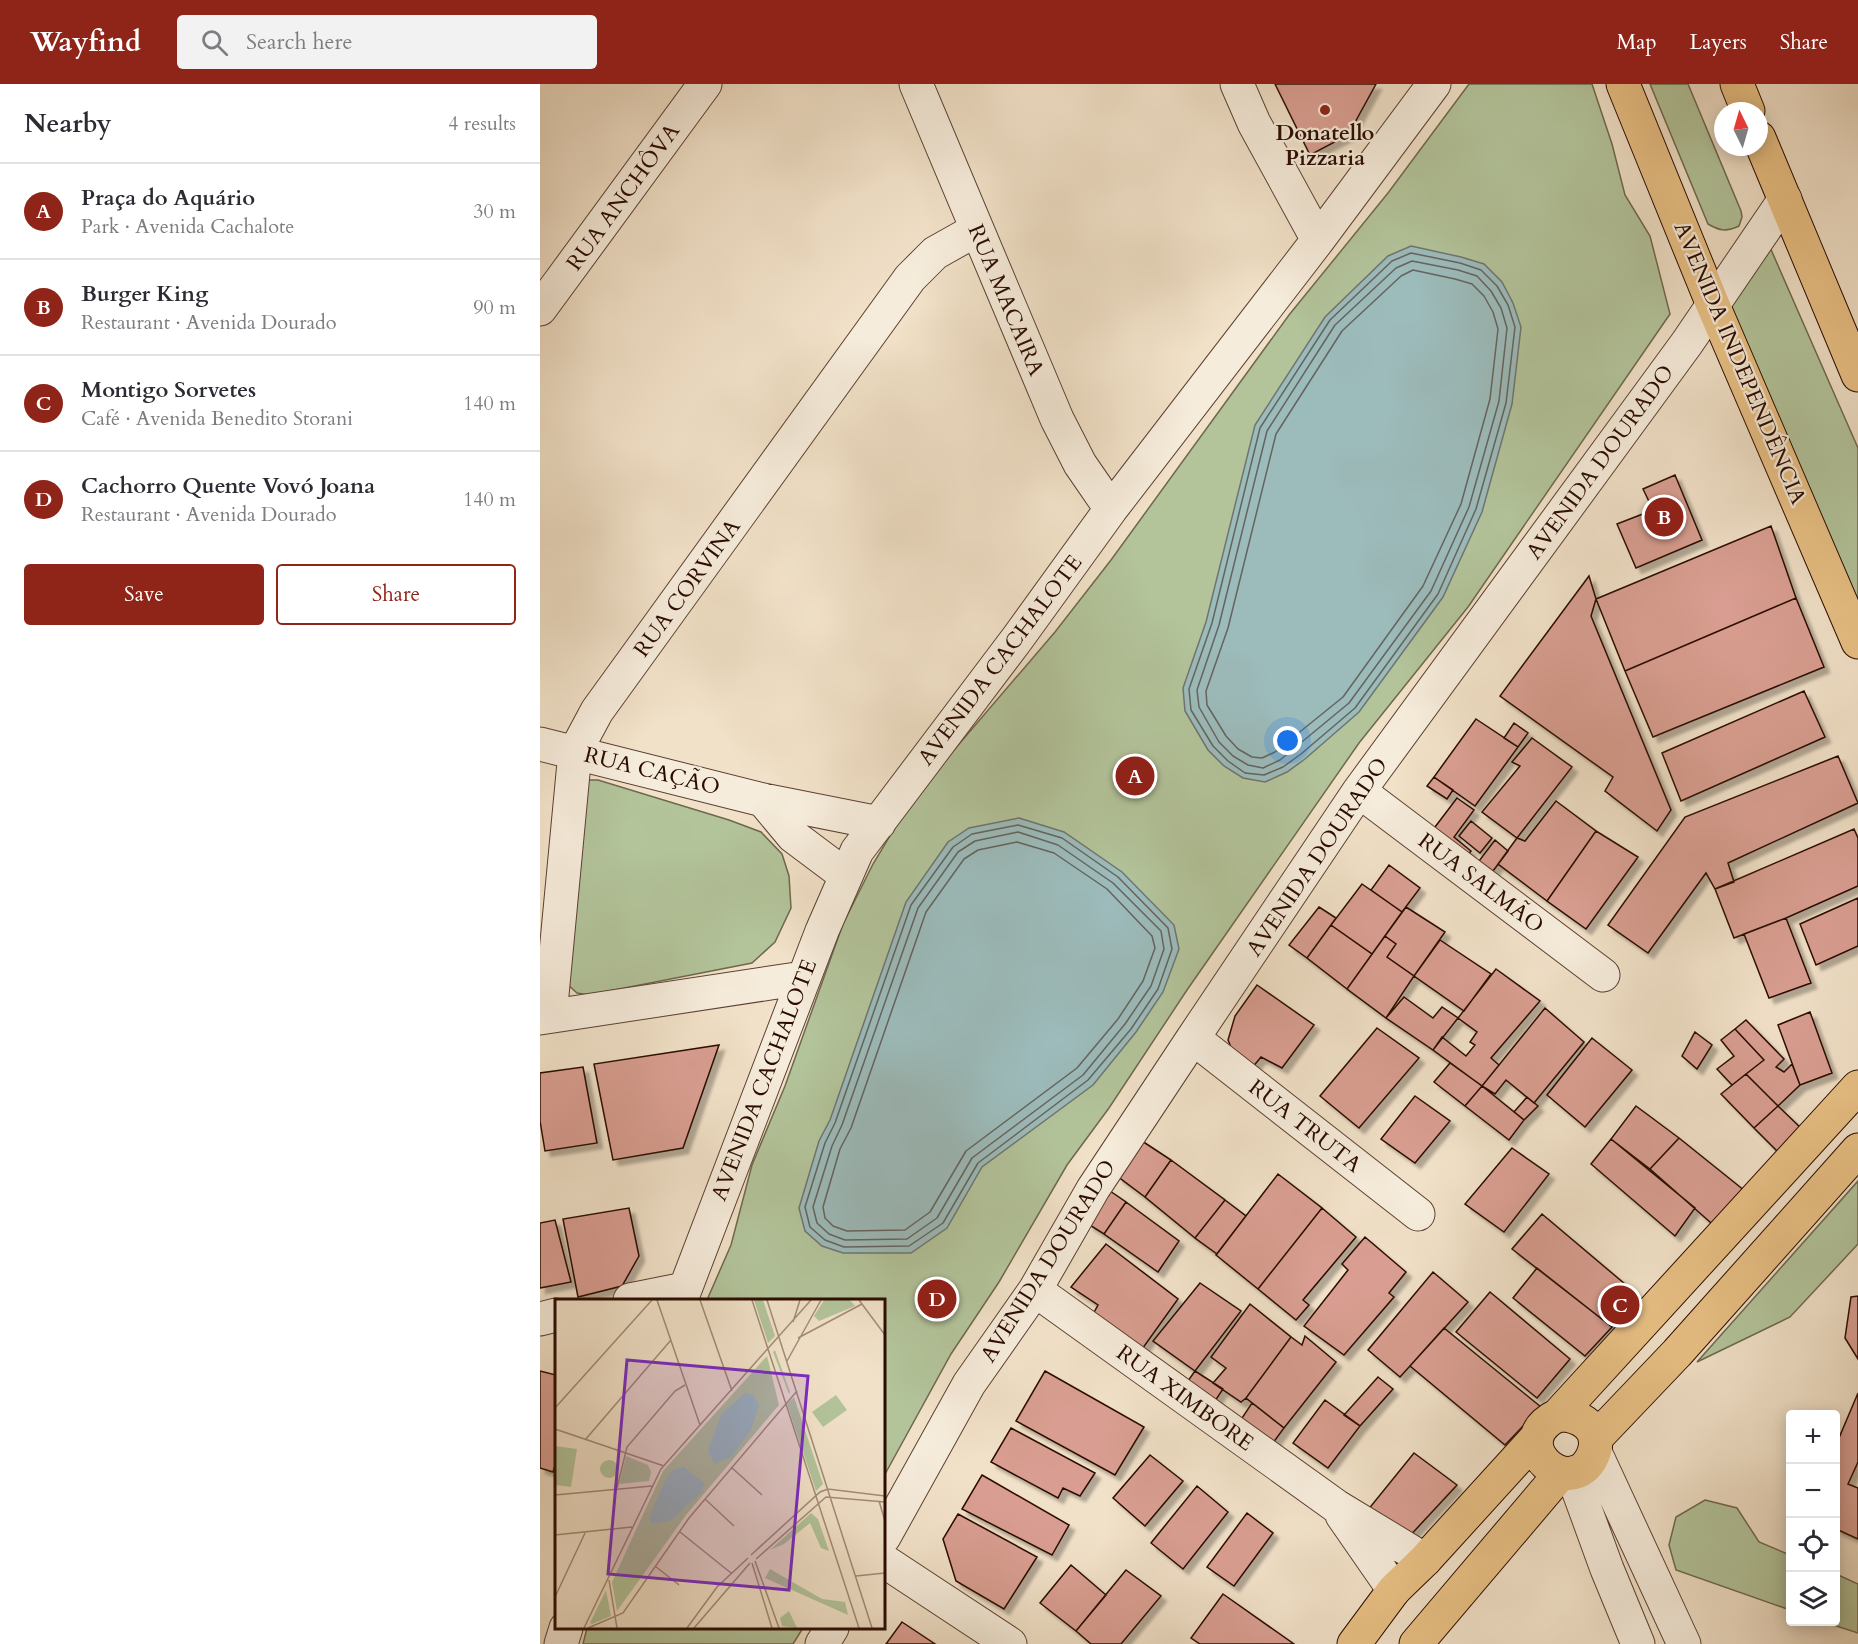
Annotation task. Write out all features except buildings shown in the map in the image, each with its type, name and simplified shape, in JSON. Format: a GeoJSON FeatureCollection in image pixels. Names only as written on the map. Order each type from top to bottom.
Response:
{"type":"FeatureCollection","features":[{"type":"Feature","properties":{"kind":"main road","name":"AVENIDA INDEPENDÊNCIA"},"geometry":{"type":"LineString","coordinates":[[1623,84],[1713,305],[1858,642]]}},
{"type":"Feature","properties":{"kind":"main road"},"geometry":{"type":"LineString","coordinates":[[1737,84],[1744,102]]}},
{"type":"Feature","properties":{"kind":"main road"},"geometry":{"type":"LineString","coordinates":[[1767,156],[1856,368]]}},
{"type":"Feature","properties":{"kind":"main road"},"geometry":{"type":"LineString","coordinates":[[1354,1644],[1394,1590],[1425,1560],[1858,1087]]}},
{"type":"Feature","properties":{"kind":"main road"},"geometry":{"type":"LineString","coordinates":[[1416,1644],[1858,1150]]}},
{"type":"Feature","properties":{"kind":"main road"},"geometry":{"type":"LineString","coordinates":[[1570,1415],[1582,1419],[1591,1428],[1581,1459],[1546,1466],[1537,1453],[1548,1426],[1570,1415]]}},
{"type":"Feature","properties":{"kind":"street","name":"RUA ANCHÔVA"},"geometry":{"type":"LineString","coordinates":[[540,309],[705,84]]}},
{"type":"Feature","properties":{"kind":"street","name":"RUA MACAIRA"},"geometry":{"type":"LineString","coordinates":[[916,84],[1057,419],[1080,464],[1111,509]]}},
{"type":"Feature","properties":{"kind":"street"},"geometry":{"type":"LineString","coordinates":[[1238,84],[1254,123],[1318,240]]}},
{"type":"Feature","properties":{"kind":"street","name":"AVENIDA CACHALOTE"},"geometry":{"type":"LineString","coordinates":[[683,1295],[803,978],[845,875],[857,852],[1017,639],[1111,509],[1318,240],[1434,84]]}},
{"type":"Feature","properties":{"kind":"street","name":"AVENIDA DOURADO"},"geometry":{"type":"LineString","coordinates":[[885,1535],[969,1383],[1035,1290],[1093,1189],[1359,790],[1713,305],[1785,199]]}},
{"type":"Feature","properties":{"kind":"street","name":"RUA CORVINA"},"geometry":{"type":"LineString","coordinates":[[545,1017],[575,752],[597,711],[910,278],[935,253],[976,230]]}},
{"type":"Feature","properties":{"kind":"street","name":"RUA CAÇÃO"},"geometry":{"type":"LineString","coordinates":[[540,744],[763,800],[879,823]]}},
{"type":"Feature","properties":{"kind":"street","name":"RUA SALMÃO"},"geometry":{"type":"LineString","coordinates":[[1359,790],[1603,975]]}},
{"type":"Feature","properties":{"kind":"street"},"geometry":{"type":"LineString","coordinates":[[763,800],[793,836],[845,875]]}},
{"type":"Feature","properties":{"kind":"street"},"geometry":{"type":"LineString","coordinates":[[545,1017],[803,978]]}},
{"type":"Feature","properties":{"kind":"street","name":"RUA TRUTA"},"geometry":{"type":"LineString","coordinates":[[1193,1038],[1418,1214]]}},
{"type":"Feature","properties":{"kind":"street","name":"RUA XIMBORE"},"geometry":{"type":"LineString","coordinates":[[1035,1290],[1336,1506],[1425,1560]]}},
{"type":"Feature","properties":{"kind":"street"},"geometry":{"type":"LineString","coordinates":[[641,1299],[683,1295]]}},
{"type":"Feature","properties":{"kind":"street"},"geometry":{"type":"LineString","coordinates":[[540,1319],[555,1315]]}},
{"type":"Feature","properties":{"kind":"street"},"geometry":{"type":"LineString","coordinates":[[1581,1459],[1607,1569],[1638,1644]]}},
{"type":"Feature","properties":{"kind":"street"},"geometry":{"type":"LineString","coordinates":[[1581,1459],[1684,1644]]}},
{"type":"Feature","properties":{"kind":"street","name":"RUA XIMBORE"},"geometry":{"type":"LineString","coordinates":[[1336,1506],[1394,1590]]}},
{"type":"Feature","properties":{"kind":"street"},"geometry":{"type":"LineString","coordinates":[[885,1562],[1010,1644]]}},
{"type":"Feature","properties":{"kind":"street"},"geometry":{"type":"LineString","coordinates":[[561,1644],[566,1629]]}},
{"type":"Feature","properties":{"kind":"street"},"geometry":{"type":"LineString","coordinates":[[822,1644],[831,1629]]}},
{"type":"Feature","properties":{"kind":"green space"},"geometry":{"type":"Polygon","coordinates":[[[1469,84],[1592,84],[1612,144],[1625,195],[1650,236],[1670,314],[1468,607],[1359,743],[1187,990],[1109,1108],[1067,1165],[999,1282],[951,1354],[885,1474],[885,1299],[707,1299],[731,1245],[752,1165],[785,1086],[843,924],[873,864],[912,799],[1055,632],[1111,560],[1289,315],[1388,193],[1469,84]]]}},
{"type":"Feature","properties":{"kind":"green space"},"geometry":{"type":"Polygon","coordinates":[[[1650,84],[1688,84],[1714,146],[1714,156],[1718,156],[1741,211],[1739,226],[1723,230],[1708,224],[1650,84]]]}},
{"type":"Feature","properties":{"kind":"green space"},"geometry":{"type":"Polygon","coordinates":[[[1769,245],[1858,448],[1858,610],[1725,303],[1769,245]]]}},
{"type":"Feature","properties":{"kind":"green space"},"geometry":{"type":"Polygon","coordinates":[[[583,780],[598,780],[761,832],[782,854],[789,876],[791,908],[775,942],[752,963],[589,995],[577,993],[566,983],[583,780]]]}},
{"type":"Feature","properties":{"kind":"green space"},"geometry":{"type":"Polygon","coordinates":[[[1858,1181],[1858,1244],[1790,1317],[1697,1362],[1858,1181]]]}},
{"type":"Feature","properties":{"kind":"green space"},"geometry":{"type":"Polygon","coordinates":[[[1705,1500],[1737,1508],[1759,1542],[1786,1553],[1786,1609],[1676,1570],[1669,1545],[1676,1517],[1705,1500]]]}},
{"type":"Feature","properties":{"kind":"green space"},"geometry":{"type":"Polygon","coordinates":[[[1840,1576],[1858,1584],[1858,1633],[1836,1626],[1840,1626],[1840,1576]]]}},
{"type":"Feature","properties":{"kind":"green space"},"geometry":{"type":"Polygon","coordinates":[[[587,1629],[802,1629],[793,1644],[583,1644],[587,1629]]]}},
{"type":"Feature","properties":{"kind":"water"},"geometry":{"type":"Polygon","coordinates":[[[1411,246],[1484,264],[1502,282],[1513,303],[1521,327],[1512,404],[1482,512],[1443,597],[1359,712],[1287,772],[1265,782],[1243,778],[1224,766],[1208,750],[1185,711],[1183,688],[1206,622],[1255,425],[1325,317],[1388,256],[1411,246]]]}},
{"type":"Feature","properties":{"kind":"water"},"geometry":{"type":"Polygon","coordinates":[[[1019,818],[1064,832],[1122,872],[1174,925],[1179,949],[1163,992],[1136,1032],[1093,1085],[982,1167],[947,1228],[911,1253],[843,1253],[822,1246],[805,1231],[799,1208],[819,1141],[830,1120],[906,902],[948,842],[969,828],[1019,818]]]}},
{"type":"Feature","properties":{"kind":"place","name":"Donatello Pizzaria"},"geometry":{"type":"Point","coordinates":[1325,110]}},
{"type":"Feature","properties":{"kind":"place","name":"Burger King"},"geometry":{"type":"Point","coordinates":[1664,517]}},
{"type":"Feature","properties":{"kind":"place","name":"Praça do Aquário"},"geometry":{"type":"Point","coordinates":[1135,776]}},
{"type":"Feature","properties":{"kind":"place","name":"Cachorro Quente Vovó Joana"},"geometry":{"type":"Point","coordinates":[937,1299]}},
{"type":"Feature","properties":{"kind":"place","name":"Montigo Sorvetes"},"geometry":{"type":"Point","coordinates":[1620,1305]}}]}
